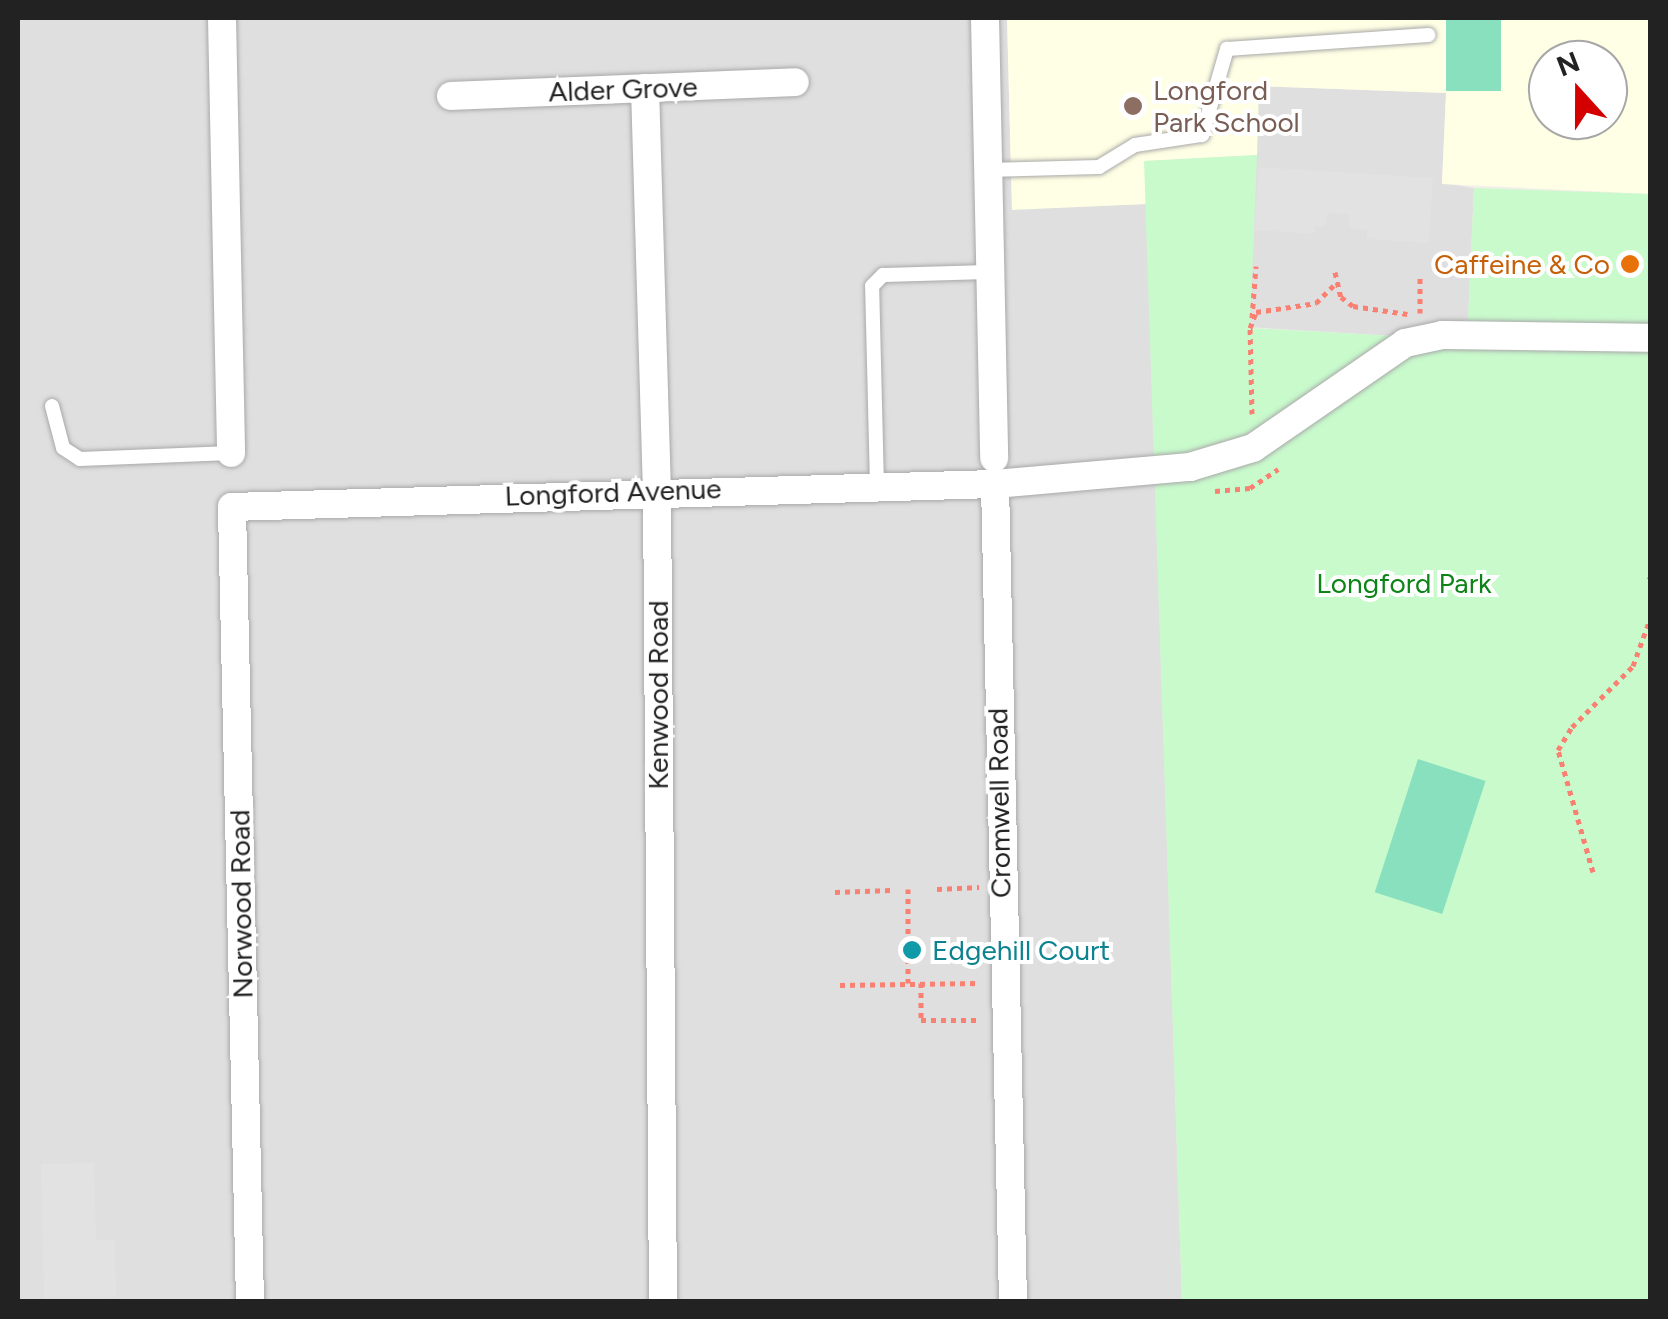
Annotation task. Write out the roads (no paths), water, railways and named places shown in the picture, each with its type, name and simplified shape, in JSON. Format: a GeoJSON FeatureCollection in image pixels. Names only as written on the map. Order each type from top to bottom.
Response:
{"type":"FeatureCollection","features":[{"type":"Feature","properties":{"kind":"street"},"geometry":{"type":"LineString","coordinates":[[222,18],[231,453]]}},
{"type":"Feature","properties":{"kind":"street","name":"Cromwell Road"},"geometry":{"type":"LineString","coordinates":[[985,18],[1000,886],[1013,1302]]}},
{"type":"Feature","properties":{"kind":"street","name":"Alder Grove"},"geometry":{"type":"LineString","coordinates":[[452,96],[796,82]]}},
{"type":"Feature","properties":{"kind":"street","name":"Kenwood Road"},"geometry":{"type":"LineString","coordinates":[[645,88],[657,490],[663,1302]]}},
{"type":"Feature","properties":{"kind":"street","name":"Longford Avenue"},"geometry":{"type":"LineString","coordinates":[[232,507],[657,490],[878,486],[995,471],[1220,463],[1253,448],[1405,343],[1442,335],[1650,338]]}},
{"type":"Feature","properties":{"kind":"street","name":"Norwood Road"},"geometry":{"type":"LineString","coordinates":[[232,507],[250,1302]]}},
{"type":"Feature","properties":{"kind":"lane"},"geometry":{"type":"LineString","coordinates":[[986,170],[1099,167],[1135,144],[1202,135],[1226,49],[1429,35]]}},
{"type":"Feature","properties":{"kind":"lane"},"geometry":{"type":"LineString","coordinates":[[878,486],[872,286],[883,276],[989,272]]}},
{"type":"Feature","properties":{"kind":"lane"},"geometry":{"type":"LineString","coordinates":[[52,406],[63,448],[80,460],[231,453]]}},
{"type":"Feature","properties":{"kind":"place","name":"Longford Park School"},"geometry":{"type":"Point","coordinates":[1133,106]}},
{"type":"Feature","properties":{"kind":"place","name":"Caffeine & Co"},"geometry":{"type":"Point","coordinates":[1630,264]}},
{"type":"Feature","properties":{"kind":"place","name":"Edgehill Court"},"geometry":{"type":"Point","coordinates":[912,950]}},
{"type":"Feature","properties":{"kind":"park label","name":"Longford Park"},"geometry":{"type":"Point","coordinates":[1404,583]}}]}
